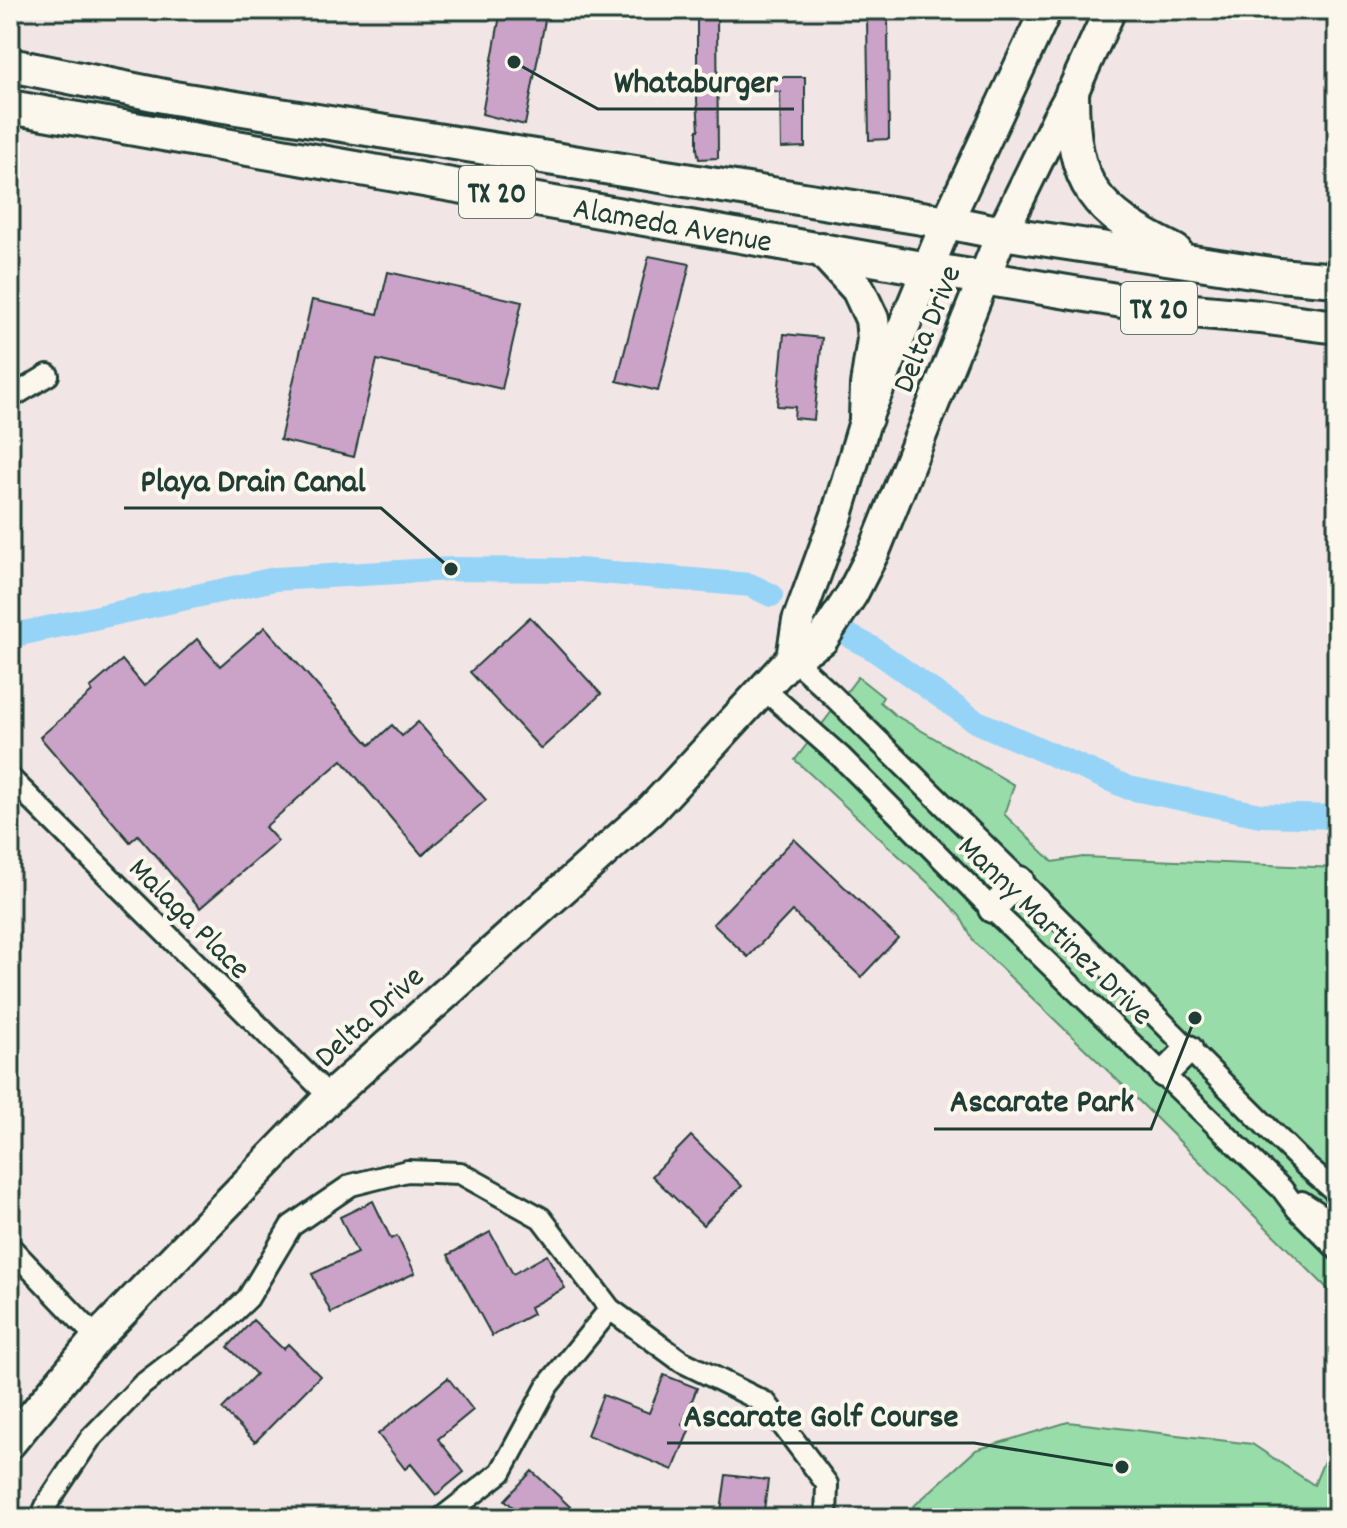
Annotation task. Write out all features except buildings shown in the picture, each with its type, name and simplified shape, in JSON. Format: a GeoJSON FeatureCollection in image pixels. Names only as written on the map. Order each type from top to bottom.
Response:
{"type":"FeatureCollection","features":[{"type":"Feature","properties":{"kind":"main road","name":"Delta Drive"},"geometry":{"type":"LineString","coordinates":[[792,658],[798,621],[837,515],[866,418],[947,222],[1046,10]]}},
{"type":"Feature","properties":{"kind":"main road","name":"Delta Drive"},"geometry":{"type":"LineString","coordinates":[[10,1443],[97,1338],[330,1097],[651,810],[792,658],[822,640],[852,594],[889,518],[1002,233],[1110,10]]}},
{"type":"Feature","properties":{"kind":"main road","name":"Alameda Avenue"},"geometry":{"type":"LineString","coordinates":[[10,65],[174,98],[1002,233],[1278,275],[1337,280]]}},
{"type":"Feature","properties":{"kind":"main road"},"geometry":{"type":"LineString","coordinates":[[1072,93],[1072,127],[1078,159],[1096,198],[1112,215],[1145,236],[1199,263]]}},
{"type":"Feature","properties":{"kind":"main road","name":"Alameda Avenue"},"geometry":{"type":"LineString","coordinates":[[10,107],[928,269],[1171,309],[1337,327]]}},
{"type":"Feature","properties":{"kind":"main road"},"geometry":{"type":"LineString","coordinates":[[821,249],[858,289],[872,319],[874,339],[866,418]]}},
{"type":"Feature","properties":{"kind":"main road"},"geometry":{"type":"LineString","coordinates":[[842,497],[889,518]]}},
{"type":"Feature","properties":{"kind":"street"},"geometry":{"type":"LineString","coordinates":[[10,398],[48,375]]}},
{"type":"Feature","properties":{"kind":"street","name":"Manny Martinez Drive"},"geometry":{"type":"LineString","coordinates":[[792,658],[1307,1167],[1337,1193]]}},
{"type":"Feature","properties":{"kind":"street","name":"Manny Martinez Drive"},"geometry":{"type":"LineString","coordinates":[[765,690],[841,757],[992,909],[1282,1189],[1297,1209],[1337,1249]]}},
{"type":"Feature","properties":{"kind":"street","name":"Malaga Place"},"geometry":{"type":"LineString","coordinates":[[10,778],[330,1097]]}},
{"type":"Feature","properties":{"kind":"street"},"geometry":{"type":"LineString","coordinates":[[992,909],[1020,880]]}},
{"type":"Feature","properties":{"kind":"street"},"geometry":{"type":"LineString","coordinates":[[1164,1074],[1189,1049]]}},
{"type":"Feature","properties":{"kind":"street"},"geometry":{"type":"LineString","coordinates":[[41,1518],[48,1502],[90,1439],[142,1385],[220,1325],[248,1298],[291,1226],[351,1185],[407,1171],[460,1173],[541,1218],[610,1309],[681,1361],[766,1403],[827,1484],[826,1518]]}},
{"type":"Feature","properties":{"kind":"street"},"geometry":{"type":"LineString","coordinates":[[1282,1189],[1337,1225]]}},
{"type":"Feature","properties":{"kind":"street"},"geometry":{"type":"LineString","coordinates":[[10,1247],[97,1338]]}},
{"type":"Feature","properties":{"kind":"street"},"geometry":{"type":"LineString","coordinates":[[442,1518],[501,1472],[548,1385],[610,1309]]}},
{"type":"Feature","properties":{"kind":"green space"},"geometry":{"type":"Polygon","coordinates":[[[858,677],[883,697],[880,702],[895,715],[1014,785],[1004,814],[1053,862],[1083,857],[1337,868],[1337,1298],[974,942],[960,916],[937,891],[795,760],[858,677]]]}},
{"type":"Feature","properties":{"kind":"green space"},"geometry":{"type":"Polygon","coordinates":[[[1068,1422],[1252,1444],[1314,1485],[1337,1430],[1337,1518],[905,1518],[915,1505],[976,1450],[1068,1422]]]}},
{"type":"Feature","properties":{"kind":"waterway"},"geometry":{"type":"LineString","coordinates":[[10,636],[275,579],[451,569],[579,570],[750,585],[771,595]]}},
{"type":"Feature","properties":{"kind":"waterway"},"geometry":{"type":"LineString","coordinates":[[851,637],[872,648],[975,721],[1129,788],[1260,815],[1337,817]]}},
{"type":"Feature","properties":{"kind":"place","name":"Whataburger"},"geometry":{"type":"Point","coordinates":[514,62]}},
{"type":"Feature","properties":{"kind":"place","name":"Playa Drain Canal"},"geometry":{"type":"Point","coordinates":[451,569]}},
{"type":"Feature","properties":{"kind":"place","name":"Ascarate Park"},"geometry":{"type":"Point","coordinates":[1195,1018]}},
{"type":"Feature","properties":{"kind":"place","name":"Ascarate Golf Course"},"geometry":{"type":"Point","coordinates":[1122,1467]}}]}
